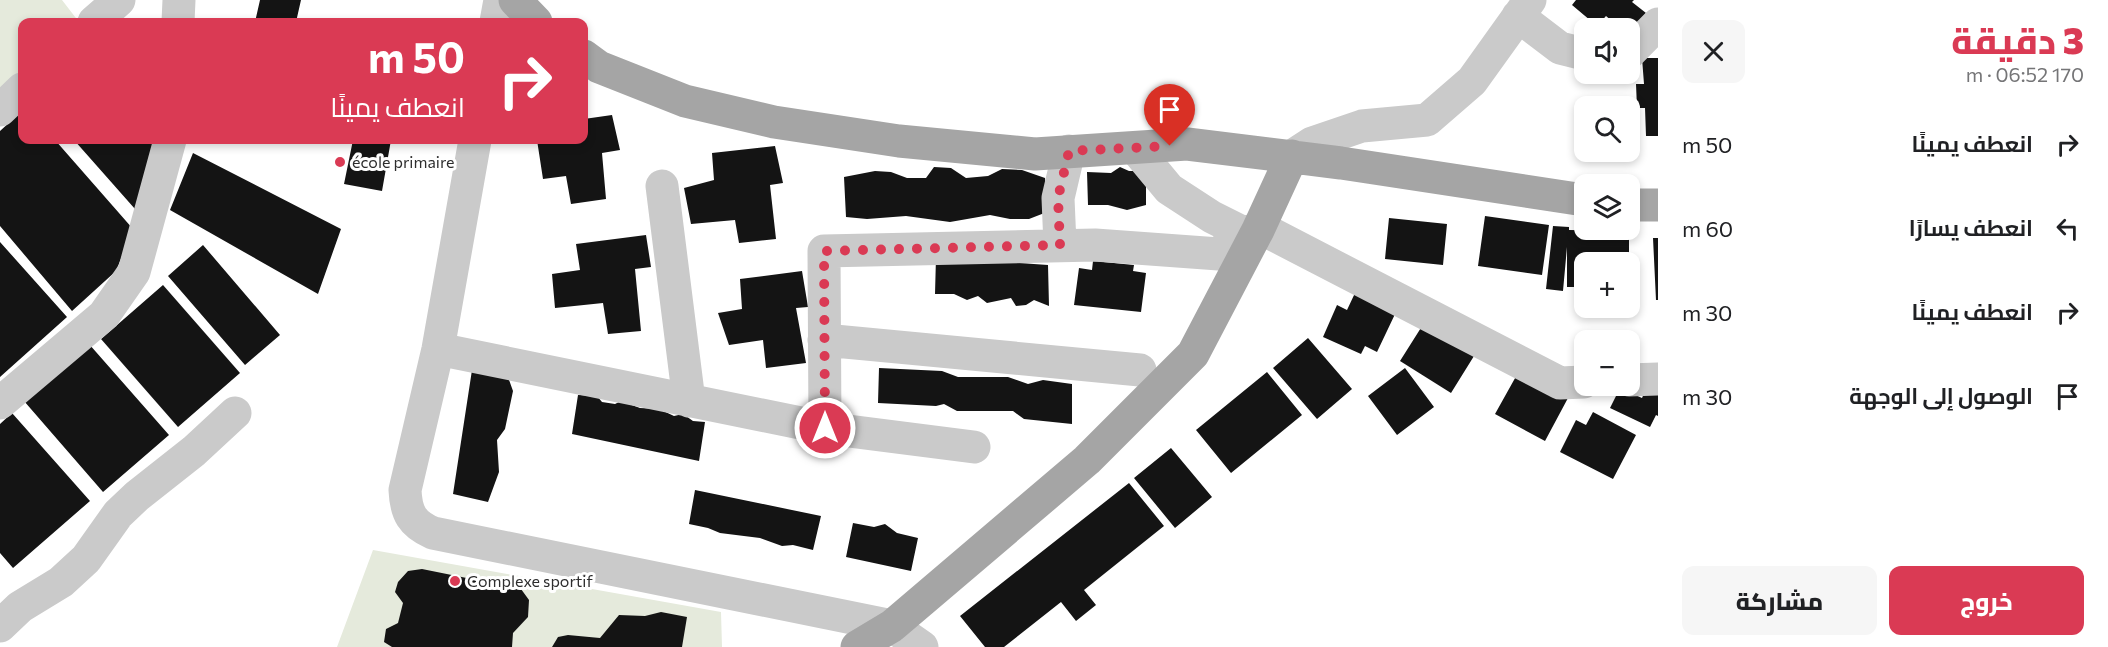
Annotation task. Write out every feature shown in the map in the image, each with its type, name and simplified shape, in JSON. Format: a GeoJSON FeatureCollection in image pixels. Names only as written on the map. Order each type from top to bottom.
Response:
{"type":"FeatureCollection","features":[{"type":"Feature","properties":{"kind":"main road"},"geometry":{"type":"LineString","coordinates":[[515,0],[532,18]]}},
{"type":"Feature","properties":{"kind":"main road"},"geometry":{"type":"LineString","coordinates":[[588,60],[599,67],[685,101],[774,122],[899,141],[1035,154],[1187,144],[1292,156],[1574,198]]}},
{"type":"Feature","properties":{"kind":"main road"},"geometry":{"type":"LineString","coordinates":[[857,647],[892,626],[1087,460],[1193,354],[1250,231],[1292,156]]}},
{"type":"Feature","properties":{"kind":"street"},"geometry":{"type":"LineString","coordinates":[[99,18],[119,0]]}},
{"type":"Feature","properties":{"kind":"street"},"geometry":{"type":"LineString","coordinates":[[178,18],[179,0]]}},
{"type":"Feature","properties":{"kind":"street"},"geometry":{"type":"LineString","coordinates":[[497,18],[500,0]]}},
{"type":"Feature","properties":{"kind":"street"},"geometry":{"type":"LineString","coordinates":[[1292,156],[1312,143],[1362,126],[1427,120],[1472,81],[1524,8],[1560,48],[1574,52]]}},
{"type":"Feature","properties":{"kind":"street"},"geometry":{"type":"LineString","coordinates":[[1640,42],[1658,24]]}},
{"type":"Feature","properties":{"kind":"street"},"geometry":{"type":"LineString","coordinates":[[0,110],[18,93]]}},
{"type":"Feature","properties":{"kind":"street"},"geometry":{"type":"LineString","coordinates":[[0,403],[104,315],[134,272],[169,144]]}},
{"type":"Feature","properties":{"kind":"street"},"geometry":{"type":"LineString","coordinates":[[474,144],[438,349],[405,490],[406,509],[416,526],[433,533],[892,626],[922,647]]}},
{"type":"Feature","properties":{"kind":"street"},"geometry":{"type":"LineString","coordinates":[[1135,148],[1169,189],[1250,231],[1272,234],[1560,383],[1574,382]]}},
{"type":"Feature","properties":{"kind":"street"},"geometry":{"type":"LineString","coordinates":[[1060,245],[1058,198],[1069,151]]}},
{"type":"Feature","properties":{"kind":"street"},"geometry":{"type":"LineString","coordinates":[[662,186],[689,401]]}},
{"type":"Feature","properties":{"kind":"street"},"geometry":{"type":"LineString","coordinates":[[825,428],[824,251],[1095,245],[1219,254],[1250,231]]}},
{"type":"Feature","properties":{"kind":"street"},"geometry":{"type":"LineString","coordinates":[[824,340],[1140,370]]}},
{"type":"Feature","properties":{"kind":"street"},"geometry":{"type":"LineString","coordinates":[[438,349],[825,428],[974,447]]}},
{"type":"Feature","properties":{"kind":"street"},"geometry":{"type":"LineString","coordinates":[[1640,380],[1658,379]]}},
{"type":"Feature","properties":{"kind":"street"},"geometry":{"type":"LineString","coordinates":[[0,626],[20,607],[61,582],[86,558],[118,514],[194,451],[235,413]]}},
{"type":"Feature","properties":{"kind":"shaded area"},"geometry":{"type":"Polygon","coordinates":[[[0,0],[62,0],[76,18],[18,18],[18,84],[0,101],[0,0]]]}},
{"type":"Feature","properties":{"kind":"shaded area","name":"Complexe sportif"},"geometry":{"type":"Polygon","coordinates":[[[373,550],[721,612],[722,647],[337,647],[373,550]]]}},
{"type":"Feature","properties":{"kind":"building"},"geometry":{"type":"Polygon","coordinates":[[[260,0],[301,0],[297,18],[256,18],[260,0]]]}},
{"type":"Feature","properties":{"kind":"building"},"geometry":{"type":"Polygon","coordinates":[[[1576,0],[1634,0],[1632,2],[1646,13],[1640,20],[1640,18],[1608,18],[1606,16],[1587,18],[1572,5],[1576,0]]]}},
{"type":"Feature","properties":{"kind":"building"},"geometry":{"type":"Polygon","coordinates":[[[1642,58],[1658,58],[1658,136],[1646,136],[1645,108],[1640,108],[1640,96],[1636,96],[1636,84],[1644,84],[1642,58]]]}},
{"type":"Feature","properties":{"kind":"building"},"geometry":{"type":"Polygon","coordinates":[[[18,115],[18,144],[59,144],[133,229],[116,271],[72,311],[0,226],[0,131],[18,115]]]}},
{"type":"Feature","properties":{"kind":"building"},"geometry":{"type":"Polygon","coordinates":[[[612,115],[620,150],[602,153],[606,199],[571,204],[566,176],[543,179],[538,144],[588,144],[588,118],[612,115]]]}},
{"type":"Feature","properties":{"kind":"building"},"geometry":{"type":"Polygon","coordinates":[[[78,144],[156,144],[135,209],[78,144]]]}},
{"type":"Feature","properties":{"kind":"building"},"geometry":{"type":"Polygon","coordinates":[[[352,144],[390,144],[382,191],[344,184],[352,144]]]}},
{"type":"Feature","properties":{"kind":"building"},"geometry":{"type":"Polygon","coordinates":[[[775,146],[783,183],[770,185],[776,239],[739,243],[735,220],[691,224],[684,188],[714,180],[712,153],[775,146]]]}},
{"type":"Feature","properties":{"kind":"building"},"geometry":{"type":"Polygon","coordinates":[[[193,153],[341,229],[318,294],[170,210],[193,153]]]}},
{"type":"Feature","properties":{"kind":"building"},"geometry":{"type":"Polygon","coordinates":[[[934,167],[951,168],[966,178],[988,176],[1002,169],[1022,170],[1045,178],[1047,212],[1029,219],[1010,219],[990,215],[950,222],[906,216],[867,219],[846,217],[844,177],[875,171],[891,172],[907,178],[926,178],[934,167]]]}},
{"type":"Feature","properties":{"kind":"building"},"geometry":{"type":"Polygon","coordinates":[[[1120,167],[1129,171],[1146,171],[1146,205],[1127,210],[1108,205],[1088,205],[1087,172],[1111,173],[1120,167]]]}},
{"type":"Feature","properties":{"kind":"building"},"geometry":{"type":"Polygon","coordinates":[[[1485,216],[1549,225],[1542,275],[1478,266],[1485,216]]]}},
{"type":"Feature","properties":{"kind":"building"},"geometry":{"type":"Polygon","coordinates":[[[1389,218],[1447,224],[1443,265],[1385,259],[1389,218]]]}},
{"type":"Feature","properties":{"kind":"building"},"geometry":{"type":"Polygon","coordinates":[[[1553,226],[1569,227],[1569,230],[1574,230],[1574,240],[1629,240],[1629,252],[1574,252],[1574,287],[1567,287],[1567,247],[1563,291],[1546,289],[1553,226]]]}},
{"type":"Feature","properties":{"kind":"building"},"geometry":{"type":"Polygon","coordinates":[[[646,235],[651,267],[635,269],[641,331],[608,334],[603,303],[555,308],[552,274],[580,270],[576,244],[646,235]]]}},
{"type":"Feature","properties":{"kind":"building"},"geometry":{"type":"Polygon","coordinates":[[[1653,238],[1658,238],[1658,300],[1656,300],[1653,238]]]}},
{"type":"Feature","properties":{"kind":"building"},"geometry":{"type":"Polygon","coordinates":[[[0,242],[67,317],[0,377],[0,242]]]}},
{"type":"Feature","properties":{"kind":"building"},"geometry":{"type":"Polygon","coordinates":[[[203,245],[280,335],[245,365],[168,276],[203,245]]]}},
{"type":"Feature","properties":{"kind":"building"},"geometry":{"type":"Polygon","coordinates":[[[936,257],[1048,265],[1049,306],[1034,300],[1026,305],[1016,306],[1011,298],[987,303],[978,296],[967,300],[954,294],[935,294],[936,257]]]}},
{"type":"Feature","properties":{"kind":"building"},"geometry":{"type":"Polygon","coordinates":[[[1093,261],[1134,265],[1133,271],[1146,273],[1141,312],[1074,305],[1079,268],[1092,270],[1093,261]]]}},
{"type":"Feature","properties":{"kind":"building"},"geometry":{"type":"Polygon","coordinates":[[[802,271],[808,307],[796,308],[806,363],[766,368],[763,340],[729,345],[718,313],[742,309],[740,279],[802,271]]]}},
{"type":"Feature","properties":{"kind":"building"},"geometry":{"type":"Polygon","coordinates":[[[163,285],[240,373],[178,427],[101,339],[163,285]]]}},
{"type":"Feature","properties":{"kind":"building"},"geometry":{"type":"Polygon","coordinates":[[[1355,293],[1396,312],[1377,352],[1365,346],[1361,354],[1323,337],[1337,305],[1347,310],[1355,293]]]}},
{"type":"Feature","properties":{"kind":"building"},"geometry":{"type":"Polygon","coordinates":[[[1424,323],[1474,356],[1451,393],[1400,361],[1424,323]]]}},
{"type":"Feature","properties":{"kind":"building"},"geometry":{"type":"Polygon","coordinates":[[[1308,338],[1352,389],[1317,419],[1273,368],[1308,338]]]}},
{"type":"Feature","properties":{"kind":"building"},"geometry":{"type":"Polygon","coordinates":[[[89,344],[169,435],[103,492],[24,401],[89,344]]]}},
{"type":"Feature","properties":{"kind":"building"},"geometry":{"type":"Polygon","coordinates":[[[879,368],[942,371],[958,377],[1008,377],[1028,384],[1043,380],[1072,384],[1072,424],[1024,419],[1013,411],[957,411],[944,404],[936,406],[878,403],[879,368]]]}},
{"type":"Feature","properties":{"kind":"building"},"geometry":{"type":"Polygon","coordinates":[[[1405,368],[1434,407],[1397,435],[1368,396],[1405,368]]]}},
{"type":"Feature","properties":{"kind":"building"},"geometry":{"type":"Polygon","coordinates":[[[472,370],[508,377],[513,391],[505,429],[497,440],[499,472],[488,502],[453,494],[472,370]]]}},
{"type":"Feature","properties":{"kind":"building"},"geometry":{"type":"Polygon","coordinates":[[[1519,371],[1568,398],[1545,441],[1495,414],[1519,371]]]}},
{"type":"Feature","properties":{"kind":"building"},"geometry":{"type":"Polygon","coordinates":[[[1267,372],[1302,415],[1231,473],[1196,430],[1267,372]]]}},
{"type":"Feature","properties":{"kind":"building"},"geometry":{"type":"Polygon","coordinates":[[[1646,389],[1658,395],[1658,416],[1656,415],[1650,427],[1610,408],[1616,396],[1642,398],[1646,389]]]}},
{"type":"Feature","properties":{"kind":"building"},"geometry":{"type":"Polygon","coordinates":[[[578,395],[597,396],[602,402],[615,404],[621,401],[640,408],[659,409],[674,416],[683,414],[693,421],[705,422],[699,461],[572,434],[578,395]]]}},
{"type":"Feature","properties":{"kind":"building"},"geometry":{"type":"Polygon","coordinates":[[[1593,412],[1636,435],[1613,479],[1560,452],[1576,420],[1586,425],[1593,412]]]}},
{"type":"Feature","properties":{"kind":"building"},"geometry":{"type":"Polygon","coordinates":[[[12,413],[90,501],[13,568],[0,553],[0,424],[12,413]]]}},
{"type":"Feature","properties":{"kind":"building"},"geometry":{"type":"Polygon","coordinates":[[[1171,448],[1212,497],[1175,528],[1134,478],[1171,448]]]}},
{"type":"Feature","properties":{"kind":"building"},"geometry":{"type":"Polygon","coordinates":[[[1129,483],[1164,526],[1084,590],[1096,605],[1076,621],[1061,602],[1004,647],[985,647],[960,616],[1129,483]]]}},
{"type":"Feature","properties":{"kind":"building"},"geometry":{"type":"Polygon","coordinates":[[[695,490],[821,516],[813,550],[793,545],[782,546],[760,538],[720,533],[689,524],[695,490]]]}},
{"type":"Feature","properties":{"kind":"building"},"geometry":{"type":"Polygon","coordinates":[[[853,523],[874,527],[885,524],[897,533],[918,538],[911,571],[846,557],[853,523]]]}},
{"type":"Feature","properties":{"kind":"building"},"geometry":{"type":"Polygon","coordinates":[[[422,569],[521,589],[529,600],[528,617],[513,633],[512,647],[392,647],[384,642],[386,629],[398,623],[403,603],[395,592],[398,582],[408,571],[422,569]]]}},
{"type":"Feature","properties":{"kind":"building"},"geometry":{"type":"Polygon","coordinates":[[[661,612],[687,617],[682,647],[552,647],[558,637],[568,635],[600,638],[619,615],[645,616],[661,612]]]}},
{"type":"Feature","properties":{"kind":"place","name":"école primaire"},"geometry":{"type":"Point","coordinates":[340,162]}},
{"type":"Feature","properties":{"kind":"place","name":"Complexe sportif"},"geometry":{"type":"Point","coordinates":[455,581]}},
{"type":"Feature","properties":{"kind":"route"},"geometry":{"type":"LineString","coordinates":[[825,428],[824,251],[1060,245],[1058,198],[1069,151],[1170,146]]}}]}
